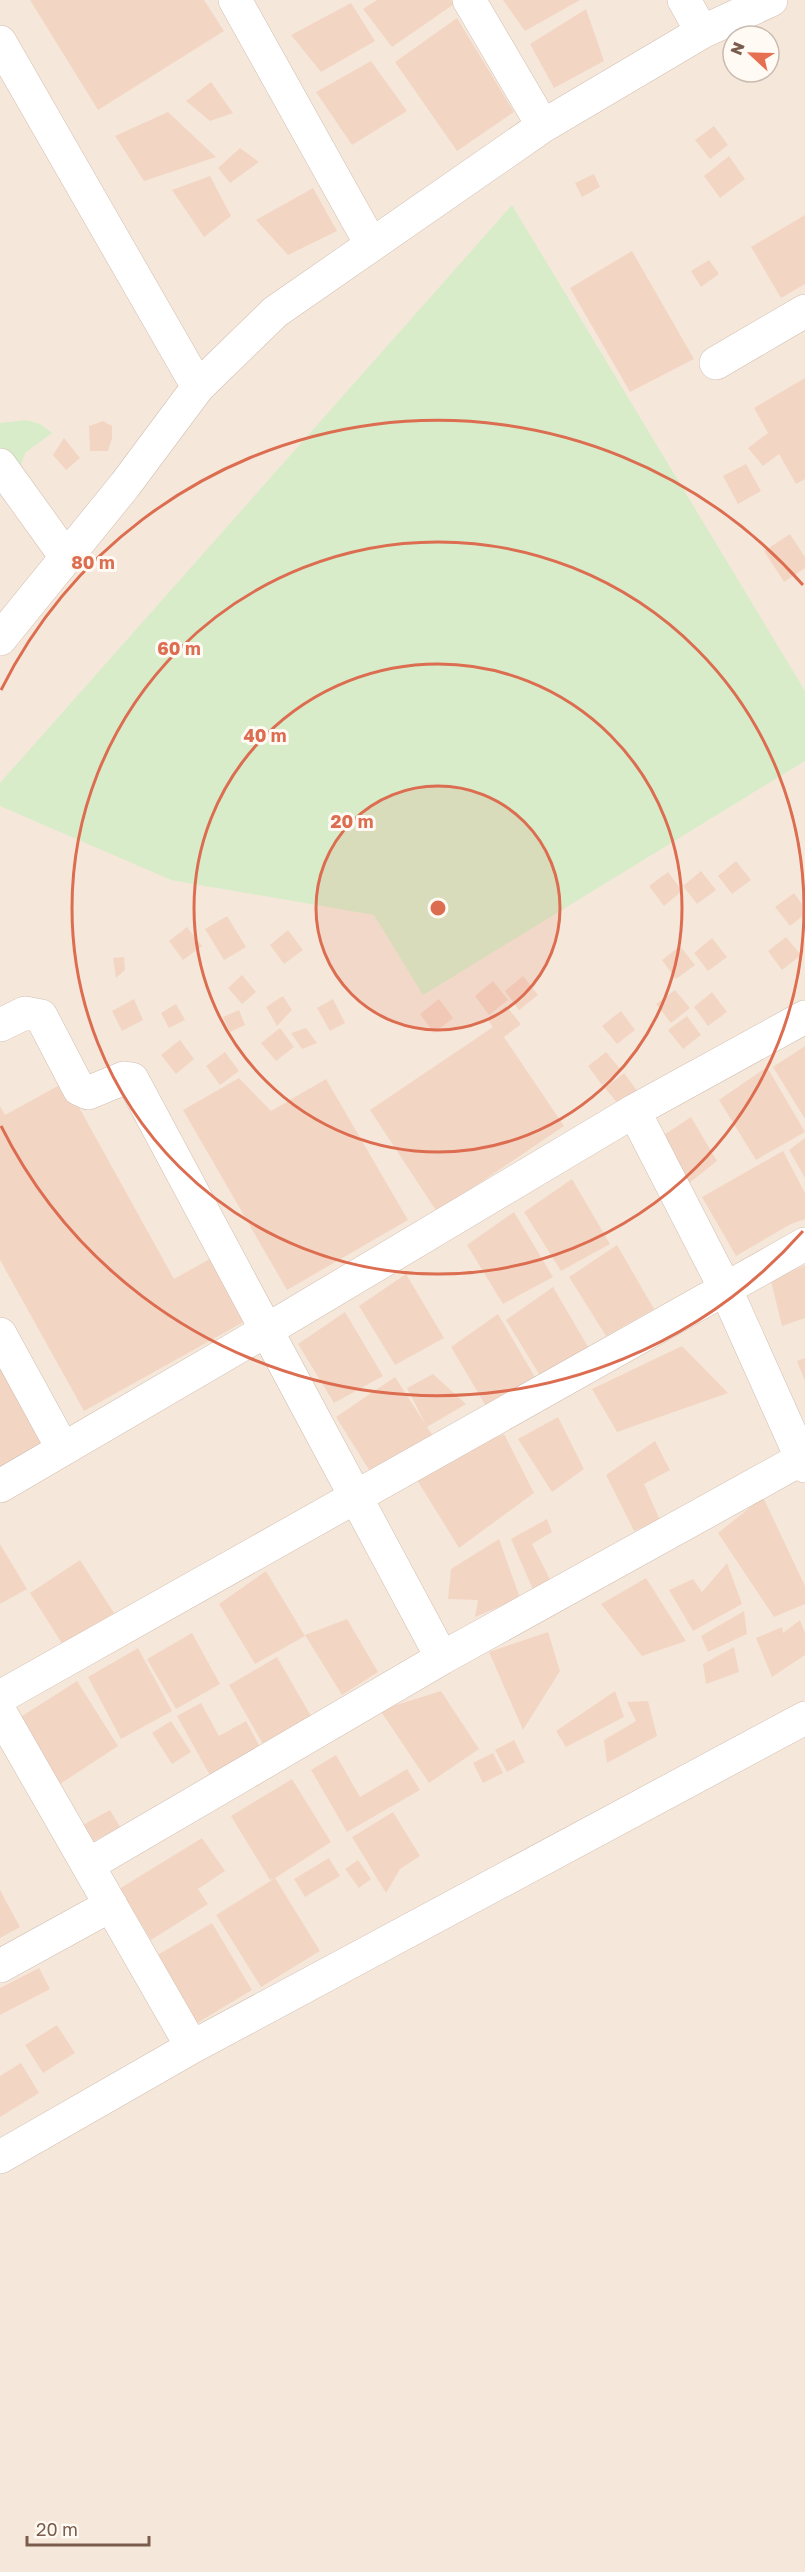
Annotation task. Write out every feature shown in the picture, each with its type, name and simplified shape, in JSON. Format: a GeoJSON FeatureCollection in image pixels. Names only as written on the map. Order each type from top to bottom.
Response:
{"type":"FeatureCollection","features":[{"type":"Feature","properties":{"kind":"street"},"geometry":{"type":"LineString","coordinates":[[235,0],[371,244]]}},
{"type":"Feature","properties":{"kind":"street"},"geometry":{"type":"LineString","coordinates":[[469,0],[543,126]]}},
{"type":"Feature","properties":{"kind":"street"},"geometry":{"type":"LineString","coordinates":[[684,0],[702,32]]}},
{"type":"Feature","properties":{"kind":"street"},"geometry":{"type":"LineString","coordinates":[[0,639],[124,485],[198,387],[274,312],[543,126],[702,32],[771,0]]}},
{"type":"Feature","properties":{"kind":"street"},"geometry":{"type":"LineString","coordinates":[[0,42],[198,387]]}},
{"type":"Feature","properties":{"kind":"street"},"geometry":{"type":"LineString","coordinates":[[716,363],[805,310]]}},
{"type":"Feature","properties":{"kind":"street"},"geometry":{"type":"LineString","coordinates":[[1,468],[66,557]]}},
{"type":"Feature","properties":{"kind":"street"},"geometry":{"type":"LineString","coordinates":[[0,1025],[25,1013],[41,1016],[79,1089],[88,1093],[124,1078],[132,1080],[442,1658]]}},
{"type":"Feature","properties":{"kind":"street"},"geometry":{"type":"LineString","coordinates":[[0,1486],[634,1111],[805,1017]]}},
{"type":"Feature","properties":{"kind":"street"},"geometry":{"type":"LineString","coordinates":[[88,1865],[442,1658],[804,1461],[726,1290],[634,1111]]}},
{"type":"Feature","properties":{"kind":"street"},"geometry":{"type":"LineString","coordinates":[[0,1697],[805,1244]]}},
{"type":"Feature","properties":{"kind":"street"},"geometry":{"type":"LineString","coordinates":[[0,1334],[63,1449]]}},
{"type":"Feature","properties":{"kind":"street"},"geometry":{"type":"LineString","coordinates":[[0,1712],[11,1755],[88,1865],[192,2047]]}},
{"type":"Feature","properties":{"kind":"street"},"geometry":{"type":"LineString","coordinates":[[0,2157],[192,2047],[805,1718]]}},
{"type":"Feature","properties":{"kind":"street"},"geometry":{"type":"LineString","coordinates":[[0,1966],[111,1905]]}},
{"type":"Feature","properties":{"kind":"shaded area"},"geometry":{"type":"Polygon","coordinates":[[[0,0],[805,0],[805,2572],[0,2572],[0,0]]]}},
{"type":"Feature","properties":{"kind":"green space"},"geometry":{"type":"Polygon","coordinates":[[[512,205],[805,691],[805,761],[423,995],[374,915],[171,880],[0,806],[0,783],[512,205]]]}},
{"type":"Feature","properties":{"kind":"green space"},"geometry":{"type":"Polygon","coordinates":[[[26,420],[40,424],[52,433],[25,453],[20,468],[0,470],[0,423],[26,420]]]}},
{"type":"Feature","properties":{"kind":"building"},"geometry":{"type":"Polygon","coordinates":[[[30,0],[204,0],[224,31],[98,110],[30,0]]]}},
{"type":"Feature","properties":{"kind":"building"},"geometry":{"type":"Polygon","coordinates":[[[377,0],[455,0],[457,2],[392,47],[363,9],[377,0]]]}},
{"type":"Feature","properties":{"kind":"building"},"geometry":{"type":"Polygon","coordinates":[[[503,0],[580,0],[525,31],[503,0]]]}},
{"type":"Feature","properties":{"kind":"building"},"geometry":{"type":"Polygon","coordinates":[[[351,3],[375,41],[321,72],[291,35],[351,3]]]}},
{"type":"Feature","properties":{"kind":"building"},"geometry":{"type":"Polygon","coordinates":[[[586,9],[604,61],[554,88],[530,44],[586,9]]]}},
{"type":"Feature","properties":{"kind":"building"},"geometry":{"type":"Polygon","coordinates":[[[457,18],[514,112],[457,151],[395,62],[457,18]]]}},
{"type":"Feature","properties":{"kind":"building"},"geometry":{"type":"Polygon","coordinates":[[[371,61],[407,111],[352,145],[316,92],[371,61]]]}},
{"type":"Feature","properties":{"kind":"building"},"geometry":{"type":"Polygon","coordinates":[[[211,82],[233,113],[210,121],[186,101],[211,82]]]}},
{"type":"Feature","properties":{"kind":"building"},"geometry":{"type":"Polygon","coordinates":[[[168,112],[216,157],[144,181],[115,136],[168,112]]]}},
{"type":"Feature","properties":{"kind":"building"},"geometry":{"type":"Polygon","coordinates":[[[714,126],[728,145],[710,159],[695,140],[714,126]]]}},
{"type":"Feature","properties":{"kind":"building"},"geometry":{"type":"Polygon","coordinates":[[[240,148],[259,162],[230,183],[218,168],[240,148]]]}},
{"type":"Feature","properties":{"kind":"building"},"geometry":{"type":"Polygon","coordinates":[[[729,156],[745,179],[720,198],[704,176],[729,156]]]}},
{"type":"Feature","properties":{"kind":"building"},"geometry":{"type":"Polygon","coordinates":[[[594,174],[600,187],[582,197],[575,183],[594,174]]]}},
{"type":"Feature","properties":{"kind":"building"},"geometry":{"type":"Polygon","coordinates":[[[210,176],[231,216],[204,237],[172,190],[210,176]]]}},
{"type":"Feature","properties":{"kind":"building"},"geometry":{"type":"Polygon","coordinates":[[[313,188],[337,231],[288,255],[256,220],[313,188]]]}},
{"type":"Feature","properties":{"kind":"building"},"geometry":{"type":"Polygon","coordinates":[[[805,215],[805,284],[781,298],[751,247],[805,215]]]}},
{"type":"Feature","properties":{"kind":"building"},"geometry":{"type":"Polygon","coordinates":[[[632,251],[694,359],[630,392],[570,288],[632,251]]]}},
{"type":"Feature","properties":{"kind":"building"},"geometry":{"type":"Polygon","coordinates":[[[709,260],[719,274],[701,287],[691,271],[709,260]]]}},
{"type":"Feature","properties":{"kind":"building"},"geometry":{"type":"Polygon","coordinates":[[[805,378],[805,479],[796,484],[779,454],[763,466],[748,448],[768,433],[754,408],[805,378]]]}},
{"type":"Feature","properties":{"kind":"building"},"geometry":{"type":"Polygon","coordinates":[[[103,421],[112,426],[112,438],[108,451],[90,451],[89,426],[103,421]]]}},
{"type":"Feature","properties":{"kind":"building"},"geometry":{"type":"Polygon","coordinates":[[[64,438],[80,458],[66,470],[53,455],[64,438]]]}},
{"type":"Feature","properties":{"kind":"building"},"geometry":{"type":"Polygon","coordinates":[[[746,464],[761,491],[738,504],[723,476],[746,464]]]}},
{"type":"Feature","properties":{"kind":"building"},"geometry":{"type":"Polygon","coordinates":[[[790,534],[805,557],[805,568],[784,582],[764,551],[790,534]]]}},
{"type":"Feature","properties":{"kind":"building"},"geometry":{"type":"Polygon","coordinates":[[[736,861],[751,880],[732,894],[718,876],[736,861]]]}},
{"type":"Feature","properties":{"kind":"building"},"geometry":{"type":"Polygon","coordinates":[[[701,871],[716,890],[697,904],[683,886],[701,871]]]}},
{"type":"Feature","properties":{"kind":"building"},"geometry":{"type":"Polygon","coordinates":[[[668,872],[682,891],[664,906],[649,886],[668,872]]]}},
{"type":"Feature","properties":{"kind":"building"},"geometry":{"type":"Polygon","coordinates":[[[794,893],[805,908],[805,914],[790,926],[775,907],[794,893]]]}},
{"type":"Feature","properties":{"kind":"building"},"geometry":{"type":"Polygon","coordinates":[[[227,916],[246,947],[224,960],[205,929],[227,916]]]}},
{"type":"Feature","properties":{"kind":"building"},"geometry":{"type":"Polygon","coordinates":[[[187,927],[202,946],[183,960],[169,941],[187,927]]]}},
{"type":"Feature","properties":{"kind":"building"},"geometry":{"type":"Polygon","coordinates":[[[288,930],[303,950],[284,964],[270,945],[288,930]]]}},
{"type":"Feature","properties":{"kind":"building"},"geometry":{"type":"Polygon","coordinates":[[[786,937],[801,955],[782,970],[768,951],[786,937]]]}},
{"type":"Feature","properties":{"kind":"building"},"geometry":{"type":"Polygon","coordinates":[[[712,938],[727,957],[708,971],[694,953],[712,938]]]}},
{"type":"Feature","properties":{"kind":"building"},"geometry":{"type":"Polygon","coordinates":[[[680,946],[695,965],[676,979],[662,960],[680,946]]]}},
{"type":"Feature","properties":{"kind":"building"},"geometry":{"type":"Polygon","coordinates":[[[124,957],[125,970],[116,978],[113,958],[124,957]]]}},
{"type":"Feature","properties":{"kind":"building"},"geometry":{"type":"Polygon","coordinates":[[[242,975],[256,992],[242,1004],[228,988],[242,975]]]}},
{"type":"Feature","properties":{"kind":"building"},"geometry":{"type":"Polygon","coordinates":[[[523,976],[538,995],[519,1010],[505,991],[523,976]]]}},
{"type":"Feature","properties":{"kind":"building"},"geometry":{"type":"Polygon","coordinates":[[[493,981],[508,1000],[489,1015],[475,996],[493,981]]]}},
{"type":"Feature","properties":{"kind":"building"},"geometry":{"type":"Polygon","coordinates":[[[675,990],[690,1008],[671,1023],[656,1004],[675,990]]]}},
{"type":"Feature","properties":{"kind":"building"},"geometry":{"type":"Polygon","coordinates":[[[712,992],[727,1012],[708,1026],[694,1007],[712,992]]]}},
{"type":"Feature","properties":{"kind":"building"},"geometry":{"type":"Polygon","coordinates":[[[283,996],[292,1010],[277,1026],[266,1007],[283,996]]]}},
{"type":"Feature","properties":{"kind":"building"},"geometry":{"type":"Polygon","coordinates":[[[134,999],[143,1020],[122,1031],[112,1011],[134,999]]]}},
{"type":"Feature","properties":{"kind":"building"},"geometry":{"type":"Polygon","coordinates":[[[333,999],[345,1023],[330,1031],[317,1008],[333,999]]]}},
{"type":"Feature","properties":{"kind":"building"},"geometry":{"type":"Polygon","coordinates":[[[439,999],[453,1018],[434,1033],[420,1014],[439,999]]]}},
{"type":"Feature","properties":{"kind":"building"},"geometry":{"type":"Polygon","coordinates":[[[176,1004],[185,1020],[169,1028],[161,1013],[176,1004]]]}},
{"type":"Feature","properties":{"kind":"building"},"geometry":{"type":"Polygon","coordinates":[[[506,1006],[521,1024],[504,1037],[564,1126],[437,1212],[370,1110],[493,1027],[488,1020],[506,1006]]]}},
{"type":"Feature","properties":{"kind":"building"},"geometry":{"type":"Polygon","coordinates":[[[239,1010],[245,1025],[230,1032],[223,1017],[239,1010]]]}},
{"type":"Feature","properties":{"kind":"building"},"geometry":{"type":"Polygon","coordinates":[[[621,1011],[635,1030],[617,1044],[602,1026],[621,1011]]]}},
{"type":"Feature","properties":{"kind":"building"},"geometry":{"type":"Polygon","coordinates":[[[687,1016],[701,1035],[683,1049],[668,1030],[687,1016]]]}},
{"type":"Feature","properties":{"kind":"building"},"geometry":{"type":"Polygon","coordinates":[[[280,1028],[294,1047],[276,1061],[261,1043],[280,1028]]]}},
{"type":"Feature","properties":{"kind":"building"},"geometry":{"type":"Polygon","coordinates":[[[306,1028],[317,1043],[302,1049],[291,1033],[306,1028]]]}},
{"type":"Feature","properties":{"kind":"building"},"geometry":{"type":"Polygon","coordinates":[[[180,1040],[194,1059],[176,1074],[161,1055],[180,1040]]]}},
{"type":"Feature","properties":{"kind":"building"},"geometry":{"type":"Polygon","coordinates":[[[805,1046],[805,1119],[773,1067],[805,1046]]]}},
{"type":"Feature","properties":{"kind":"building"},"geometry":{"type":"Polygon","coordinates":[[[225,1052],[239,1071],[220,1085],[206,1066],[225,1052]]]}},
{"type":"Feature","properties":{"kind":"building"},"geometry":{"type":"Polygon","coordinates":[[[606,1052],[621,1070],[602,1085],[588,1066],[606,1052]]]}},
{"type":"Feature","properties":{"kind":"building"},"geometry":{"type":"Polygon","coordinates":[[[767,1067],[805,1132],[756,1160],[719,1100],[767,1067]]]}},
{"type":"Feature","properties":{"kind":"building"},"geometry":{"type":"Polygon","coordinates":[[[624,1073],[638,1092],[620,1106],[605,1088],[624,1073]]]}},
{"type":"Feature","properties":{"kind":"building"},"geometry":{"type":"Polygon","coordinates":[[[239,1078],[271,1111],[326,1079],[408,1220],[287,1290],[183,1110],[239,1078]]]}},
{"type":"Feature","properties":{"kind":"building"},"geometry":{"type":"Polygon","coordinates":[[[65,1082],[174,1279],[215,1256],[249,1319],[84,1411],[0,1260],[0,1106],[5,1115],[65,1082]]]}},
{"type":"Feature","properties":{"kind":"building"},"geometry":{"type":"Polygon","coordinates":[[[691,1117],[717,1161],[688,1184],[658,1139],[691,1117]]]}},
{"type":"Feature","properties":{"kind":"building"},"geometry":{"type":"Polygon","coordinates":[[[805,1138],[805,1178],[789,1150],[805,1138]]]}},
{"type":"Feature","properties":{"kind":"building"},"geometry":{"type":"Polygon","coordinates":[[[783,1151],[805,1193],[805,1219],[791,1224],[736,1256],[702,1197],[783,1151]]]}},
{"type":"Feature","properties":{"kind":"building"},"geometry":{"type":"Polygon","coordinates":[[[572,1179],[610,1244],[561,1271],[524,1212],[572,1179]]]}},
{"type":"Feature","properties":{"kind":"building"},"geometry":{"type":"Polygon","coordinates":[[[514,1212],[553,1277],[503,1304],[467,1245],[514,1212]]]}},
{"type":"Feature","properties":{"kind":"building"},"geometry":{"type":"Polygon","coordinates":[[[617,1245],[654,1309],[606,1336],[569,1277],[617,1245]]]}},
{"type":"Feature","properties":{"kind":"building"},"geometry":{"type":"Polygon","coordinates":[[[805,1265],[805,1318],[782,1326],[771,1281],[805,1265]]]}},
{"type":"Feature","properties":{"kind":"building"},"geometry":{"type":"Polygon","coordinates":[[[406,1274],[444,1338],[395,1365],[359,1306],[406,1274]]]}},
{"type":"Feature","properties":{"kind":"building"},"geometry":{"type":"Polygon","coordinates":[[[553,1287],[591,1352],[542,1379],[506,1320],[553,1287]]]}},
{"type":"Feature","properties":{"kind":"building"},"geometry":{"type":"Polygon","coordinates":[[[345,1312],[383,1376],[334,1403],[298,1344],[345,1312]]]}},
{"type":"Feature","properties":{"kind":"building"},"geometry":{"type":"Polygon","coordinates":[[[498,1314],[536,1379],[486,1406],[451,1347],[498,1314]]]}},
{"type":"Feature","properties":{"kind":"building"},"geometry":{"type":"Polygon","coordinates":[[[682,1346],[728,1393],[617,1432],[592,1389],[682,1346]]]}},
{"type":"Feature","properties":{"kind":"building"},"geometry":{"type":"Polygon","coordinates":[[[805,1358],[805,1381],[797,1361],[805,1358]]]}},
{"type":"Feature","properties":{"kind":"building"},"geometry":{"type":"Polygon","coordinates":[[[0,1364],[43,1443],[0,1467],[0,1364]]]}},
{"type":"Feature","properties":{"kind":"building"},"geometry":{"type":"Polygon","coordinates":[[[433,1374],[466,1404],[427,1427],[434,1437],[373,1476],[336,1417],[395,1377],[426,1425],[407,1388],[433,1374]]]}},
{"type":"Feature","properties":{"kind":"building"},"geometry":{"type":"Polygon","coordinates":[[[558,1417],[584,1469],[552,1492],[518,1439],[558,1417]]]}},
{"type":"Feature","properties":{"kind":"building"},"geometry":{"type":"Polygon","coordinates":[[[504,1434],[534,1493],[459,1548],[414,1475],[504,1434]]]}},
{"type":"Feature","properties":{"kind":"building"},"geometry":{"type":"Polygon","coordinates":[[[655,1441],[670,1470],[644,1484],[660,1520],[634,1531],[606,1475],[655,1441]]]}},
{"type":"Feature","properties":{"kind":"building"},"geometry":{"type":"Polygon","coordinates":[[[763,1497],[805,1586],[805,1604],[774,1617],[718,1533],[763,1497]]]}},
{"type":"Feature","properties":{"kind":"building"},"geometry":{"type":"Polygon","coordinates":[[[547,1519],[552,1532],[532,1544],[553,1585],[535,1594],[511,1539],[547,1519]]]}},
{"type":"Feature","properties":{"kind":"building"},"geometry":{"type":"Polygon","coordinates":[[[499,1539],[520,1598],[475,1617],[478,1600],[448,1599],[451,1569],[499,1539]]]}},
{"type":"Feature","properties":{"kind":"building"},"geometry":{"type":"Polygon","coordinates":[[[0,1544],[27,1589],[0,1604],[0,1544]]]}},
{"type":"Feature","properties":{"kind":"building"},"geometry":{"type":"Polygon","coordinates":[[[80,1560],[114,1613],[63,1645],[30,1593],[80,1560]]]}},
{"type":"Feature","properties":{"kind":"building"},"geometry":{"type":"Polygon","coordinates":[[[727,1563],[742,1604],[693,1631],[669,1590],[693,1579],[702,1592],[727,1563]]]}},
{"type":"Feature","properties":{"kind":"building"},"geometry":{"type":"Polygon","coordinates":[[[266,1571],[305,1636],[255,1664],[219,1604],[266,1571]]]}},
{"type":"Feature","properties":{"kind":"building"},"geometry":{"type":"Polygon","coordinates":[[[646,1578],[686,1641],[642,1656],[601,1604],[646,1578]]]}},
{"type":"Feature","properties":{"kind":"building"},"geometry":{"type":"Polygon","coordinates":[[[744,1611],[747,1634],[708,1652],[701,1636],[744,1611]]]}},
{"type":"Feature","properties":{"kind":"building"},"geometry":{"type":"Polygon","coordinates":[[[347,1619],[378,1672],[342,1695],[305,1635],[347,1619]]]}},
{"type":"Feature","properties":{"kind":"building"},"geometry":{"type":"Polygon","coordinates":[[[800,1620],[805,1633],[805,1655],[772,1677],[756,1638],[782,1627],[783,1633],[800,1620]]]}},
{"type":"Feature","properties":{"kind":"building"},"geometry":{"type":"Polygon","coordinates":[[[548,1632],[560,1671],[523,1730],[489,1652],[548,1632]]]}},
{"type":"Feature","properties":{"kind":"building"},"geometry":{"type":"Polygon","coordinates":[[[192,1633],[220,1684],[176,1709],[147,1659],[192,1633]]]}},
{"type":"Feature","properties":{"kind":"building"},"geometry":{"type":"Polygon","coordinates":[[[734,1647],[739,1672],[706,1684],[703,1664],[734,1647]]]}},
{"type":"Feature","properties":{"kind":"building"},"geometry":{"type":"Polygon","coordinates":[[[138,1648],[172,1711],[121,1739],[88,1677],[138,1648]]]}},
{"type":"Feature","properties":{"kind":"building"},"geometry":{"type":"Polygon","coordinates":[[[277,1657],[311,1716],[263,1744],[229,1685],[277,1657]]]}},
{"type":"Feature","properties":{"kind":"building"},"geometry":{"type":"Polygon","coordinates":[[[77,1681],[118,1746],[60,1784],[19,1718],[77,1681]]]}},
{"type":"Feature","properties":{"kind":"building"},"geometry":{"type":"Polygon","coordinates":[[[441,1691],[479,1749],[429,1783],[380,1710],[441,1691]]]}},
{"type":"Feature","properties":{"kind":"building"},"geometry":{"type":"Polygon","coordinates":[[[615,1691],[624,1717],[566,1747],[556,1731],[615,1691]]]}},
{"type":"Feature","properties":{"kind":"building"},"geometry":{"type":"Polygon","coordinates":[[[648,1701],[657,1736],[607,1763],[604,1740],[636,1721],[627,1702],[648,1701]]]}},
{"type":"Feature","properties":{"kind":"building"},"geometry":{"type":"Polygon","coordinates":[[[201,1703],[219,1736],[246,1721],[262,1751],[212,1779],[177,1716],[201,1703]]]}},
{"type":"Feature","properties":{"kind":"building"},"geometry":{"type":"Polygon","coordinates":[[[171,1721],[191,1752],[172,1764],[152,1733],[171,1721]]]}},
{"type":"Feature","properties":{"kind":"building"},"geometry":{"type":"Polygon","coordinates":[[[514,1740],[525,1762],[507,1772],[495,1750],[514,1740]]]}},
{"type":"Feature","properties":{"kind":"building"},"geometry":{"type":"Polygon","coordinates":[[[493,1753],[503,1773],[483,1783],[473,1763],[493,1753]]]}},
{"type":"Feature","properties":{"kind":"building"},"geometry":{"type":"Polygon","coordinates":[[[336,1755],[360,1797],[407,1769],[420,1790],[347,1832],[311,1770],[336,1755]]]}},
{"type":"Feature","properties":{"kind":"building"},"geometry":{"type":"Polygon","coordinates":[[[292,1779],[331,1842],[270,1880],[231,1816],[292,1779]]]}},
{"type":"Feature","properties":{"kind":"building"},"geometry":{"type":"Polygon","coordinates":[[[110,1810],[120,1827],[92,1842],[83,1825],[110,1810]]]}},
{"type":"Feature","properties":{"kind":"building"},"geometry":{"type":"Polygon","coordinates":[[[393,1812],[420,1856],[400,1869],[386,1893],[352,1837],[393,1812]]]}},
{"type":"Feature","properties":{"kind":"building"},"geometry":{"type":"Polygon","coordinates":[[[202,1838],[225,1871],[198,1889],[208,1904],[151,1940],[119,1889],[202,1838]]]}},
{"type":"Feature","properties":{"kind":"building"},"geometry":{"type":"Polygon","coordinates":[[[329,1858],[340,1876],[305,1897],[294,1879],[329,1858]]]}},
{"type":"Feature","properties":{"kind":"building"},"geometry":{"type":"Polygon","coordinates":[[[358,1860],[371,1879],[359,1888],[345,1869],[358,1860]]]}},
{"type":"Feature","properties":{"kind":"building"},"geometry":{"type":"Polygon","coordinates":[[[275,1878],[320,1951],[261,1987],[216,1915],[275,1878]]]}},
{"type":"Feature","properties":{"kind":"building"},"geometry":{"type":"Polygon","coordinates":[[[0,1890],[20,1927],[0,1938],[0,1890]]]}},
{"type":"Feature","properties":{"kind":"building"},"geometry":{"type":"Polygon","coordinates":[[[212,1923],[252,1990],[194,2025],[154,1957],[212,1923]]]}},
{"type":"Feature","properties":{"kind":"building"},"geometry":{"type":"Polygon","coordinates":[[[39,1968],[50,1989],[0,2015],[0,1988],[39,1968]]]}},
{"type":"Feature","properties":{"kind":"building"},"geometry":{"type":"Polygon","coordinates":[[[57,2025],[75,2053],[43,2073],[25,2045],[57,2025]]]}},
{"type":"Feature","properties":{"kind":"building"},"geometry":{"type":"Polygon","coordinates":[[[21,2063],[39,2093],[0,2117],[0,2076],[21,2063]]]}}]}
